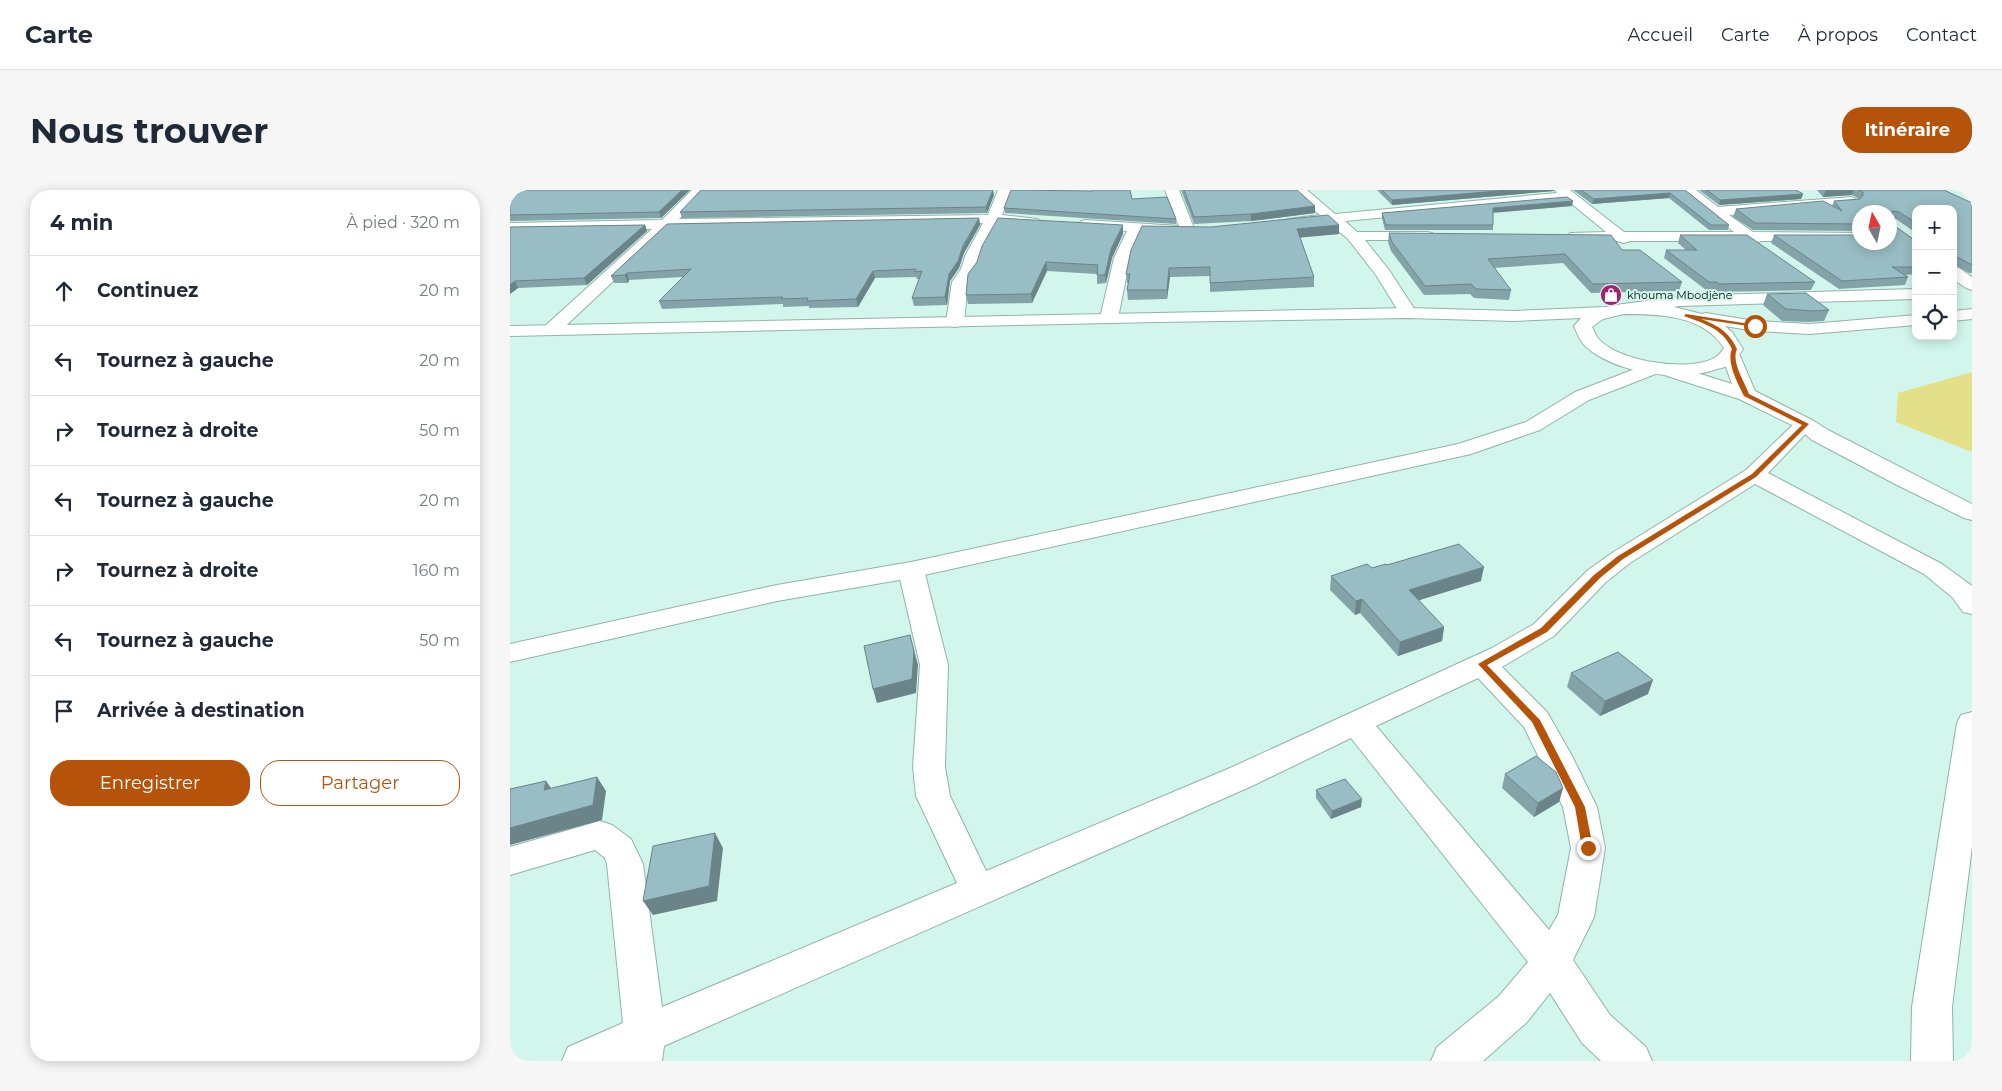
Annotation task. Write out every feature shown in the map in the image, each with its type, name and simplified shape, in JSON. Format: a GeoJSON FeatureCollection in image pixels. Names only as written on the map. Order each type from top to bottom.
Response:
{"type":"FeatureCollection","features":[{"type":"Feature","properties":{"kind":"street"},"geometry":{"type":"LineString","coordinates":[[551,330],[700,190]]}},
{"type":"Feature","properties":{"kind":"street"},"geometry":{"type":"LineString","coordinates":[[1172,190],[1188,230]]}},
{"type":"Feature","properties":{"kind":"street"},"geometry":{"type":"LineString","coordinates":[[1299,190],[1354,236],[1383,273],[1408,313]]}},
{"type":"Feature","properties":{"kind":"street"},"geometry":{"type":"LineString","coordinates":[[1498,190],[1511,201]]}},
{"type":"Feature","properties":{"kind":"street"},"geometry":{"type":"LineString","coordinates":[[1687,190],[1774,254]]}},
{"type":"Feature","properties":{"kind":"street"},"geometry":{"type":"LineString","coordinates":[[1833,190],[1859,205]]}},
{"type":"Feature","properties":{"kind":"street"},"geometry":{"type":"LineString","coordinates":[[955,322],[960,282],[969,270],[974,254],[993,219],[999,191]]}},
{"type":"Feature","properties":{"kind":"street"},"geometry":{"type":"LineString","coordinates":[[1278,224],[1331,217],[1511,201],[1566,193],[1642,253]]}},
{"type":"Feature","properties":{"kind":"street"},"geometry":{"type":"LineString","coordinates":[[1715,211],[1778,208],[1798,204],[1852,201]]}},
{"type":"Feature","properties":{"kind":"street"},"geometry":{"type":"LineString","coordinates":[[510,227],[993,219],[1050,222]]}},
{"type":"Feature","properties":{"kind":"street"},"geometry":{"type":"LineString","coordinates":[[1069,224],[1204,230]]}},
{"type":"Feature","properties":{"kind":"street"},"geometry":{"type":"LineString","coordinates":[[1109,318],[1122,258],[1136,227]]}},
{"type":"Feature","properties":{"kind":"street"},"geometry":{"type":"LineString","coordinates":[[1354,236],[1442,236]]}},
{"type":"Feature","properties":{"kind":"street"},"geometry":{"type":"LineString","coordinates":[[1560,236],[1852,237]]}},
{"type":"Feature","properties":{"kind":"street"},"geometry":{"type":"LineString","coordinates":[[1957,274],[1972,286]]}},
{"type":"Feature","properties":{"kind":"street"},"geometry":{"type":"LineString","coordinates":[[1812,280],[1834,296]]}},
{"type":"Feature","properties":{"kind":"street"},"geometry":{"type":"LineString","coordinates":[[1688,288],[1703,300]]}},
{"type":"Feature","properties":{"kind":"street"},"geometry":{"type":"LineString","coordinates":[[1957,293],[1972,293]]}},
{"type":"Feature","properties":{"kind":"street"},"geometry":{"type":"LineString","coordinates":[[510,331],[1408,313],[1492,315],[1603,312],[1654,303],[1703,300],[1912,294]]}},
{"type":"Feature","properties":{"kind":"street"},"geometry":{"type":"LineString","coordinates":[[1624,309],[1658,310],[1755,326],[1810,329],[1912,320]]}},
{"type":"Feature","properties":{"kind":"street"},"geometry":{"type":"LineString","coordinates":[[1603,312],[1590,318],[1583,326],[1584,336],[1600,350],[1604,386]]}},
{"type":"Feature","properties":{"kind":"street"},"geometry":{"type":"LineString","coordinates":[[1957,316],[1972,314]]}},
{"type":"Feature","properties":{"kind":"street"},"geometry":{"type":"LineString","coordinates":[[1492,315],[1563,333],[1629,362],[1659,368],[1746,395],[1806,424],[1828,439],[1972,513]]}},
{"type":"Feature","properties":{"kind":"street"},"geometry":{"type":"LineString","coordinates":[[1686,315],[1711,324],[1744,348]]}},
{"type":"Feature","properties":{"kind":"street"},"geometry":{"type":"LineString","coordinates":[[510,653],[777,593],[911,570],[1463,449],[1532,426],[1567,404],[1604,386],[1659,368],[1707,367],[1722,362],[1744,348],[1810,329]]}},
{"type":"Feature","properties":{"kind":"street"},"geometry":{"type":"LineString","coordinates":[[1744,348],[1746,395]]}},
{"type":"Feature","properties":{"kind":"street"},"geometry":{"type":"LineString","coordinates":[[583,1061],[643,1048],[978,890],[1241,777],[1482,664],[1544,630],[1597,576],[1621,558],[1754,475],[1806,424]]}},
{"type":"Feature","properties":{"kind":"street"},"geometry":{"type":"LineString","coordinates":[[1754,475],[1933,569],[1962,591],[1972,606]]}},
{"type":"Feature","properties":{"kind":"street"},"geometry":{"type":"LineString","coordinates":[[911,570],[934,665],[929,768],[933,796],[978,890]]}},
{"type":"Feature","properties":{"kind":"street"},"geometry":{"type":"LineString","coordinates":[[1452,1061],[1513,1009],[1552,962],[1576,917],[1588,848],[1580,807],[1556,756],[1536,720],[1482,664]]}},
{"type":"Feature","properties":{"kind":"street"},"geometry":{"type":"LineString","coordinates":[[1356,723],[1552,962],[1596,1029],[1631,1061]]}},
{"type":"Feature","properties":{"kind":"street"},"geometry":{"type":"LineString","coordinates":[[1932,1061],[1932,1007],[1972,723]]}},
{"type":"Feature","properties":{"kind":"street"},"geometry":{"type":"LineString","coordinates":[[510,861],[600,836],[619,849],[625,864],[643,1048]]}},
{"type":"Feature","properties":{"kind":"shaded area"},"geometry":{"type":"Polygon","coordinates":[[[1972,372],[1972,452],[1896,422],[1898,393],[1972,372]]]}},
{"type":"Feature","properties":{"kind":"building"},"geometry":{"type":"Polygon","coordinates":[[[510,190],[682,190],[659,212],[510,215],[510,190]]]}},
{"type":"Feature","properties":{"kind":"building"},"geometry":{"type":"Polygon","coordinates":[[[701,190],[993,190],[986,207],[680,212],[701,190]]]}},
{"type":"Feature","properties":{"kind":"building"},"geometry":{"type":"Polygon","coordinates":[[[1011,190],[1130,190],[1132,199],[1167,197],[1176,219],[1004,208],[1011,190]]]}},
{"type":"Feature","properties":{"kind":"building"},"geometry":{"type":"Polygon","coordinates":[[[1184,190],[1297,190],[1315,206],[1251,214],[1194,217],[1184,190]]]}},
{"type":"Feature","properties":{"kind":"building"},"geometry":{"type":"Polygon","coordinates":[[[1382,190],[1509,190],[1392,200],[1382,190]]]}},
{"type":"Feature","properties":{"kind":"building"},"geometry":{"type":"Polygon","coordinates":[[[1581,190],[1685,190],[1729,225],[1711,225],[1670,193],[1594,199],[1581,190]]]}},
{"type":"Feature","properties":{"kind":"building"},"geometry":{"type":"Polygon","coordinates":[[[1707,190],[1796,190],[1803,194],[1720,200],[1707,190]]]}},
{"type":"Feature","properties":{"kind":"building"},"geometry":{"type":"Polygon","coordinates":[[[1858,190],[1944,190],[1972,203],[1972,265],[1957,257],[1957,205],[1912,205],[1912,220],[1897,212],[1897,205],[1852,205],[1852,224],[1755,223],[1736,209],[1823,201],[1842,211],[1834,201],[1860,199],[1863,192],[1858,190]]]}},
{"type":"Feature","properties":{"kind":"building"},"geometry":{"type":"Polygon","coordinates":[[[1567,197],[1573,201],[1493,208],[1493,225],[1386,225],[1382,213],[1567,197]]]}},
{"type":"Feature","properties":{"kind":"building"},"geometry":{"type":"Polygon","coordinates":[[[1328,215],[1339,225],[1297,229],[1314,277],[1210,283],[1210,267],[1169,268],[1167,290],[1127,290],[1130,274],[1126,274],[1131,250],[1142,226],[1211,227],[1328,215]]]}},
{"type":"Feature","properties":{"kind":"building"},"geometry":{"type":"Polygon","coordinates":[[[979,218],[963,246],[958,261],[949,274],[945,297],[912,298],[922,271],[915,272],[916,269],[873,271],[856,299],[807,301],[808,298],[781,299],[783,297],[659,301],[691,269],[627,273],[625,275],[611,276],[667,224],[979,218]]]}},
{"type":"Feature","properties":{"kind":"building"},"geometry":{"type":"Polygon","coordinates":[[[998,218],[1123,225],[1111,249],[1105,275],[1097,275],[1098,265],[1046,262],[1031,294],[966,295],[968,274],[977,262],[982,246],[998,218]]]}},
{"type":"Feature","properties":{"kind":"building"},"geometry":{"type":"Polygon","coordinates":[[[645,225],[584,278],[515,281],[510,285],[510,227],[645,225]]]}},
{"type":"Feature","properties":{"kind":"building"},"geometry":{"type":"Polygon","coordinates":[[[1897,228],[1912,238],[1912,267],[1892,267],[1908,277],[1842,281],[1774,235],[1852,235],[1852,250],[1897,250],[1897,228]]]}},
{"type":"Feature","properties":{"kind":"building"},"geometry":{"type":"Polygon","coordinates":[[[1389,233],[1611,235],[1622,250],[1640,250],[1682,282],[1593,284],[1565,254],[1488,259],[1511,290],[1476,289],[1471,284],[1425,286],[1392,242],[1389,233]]]}},
{"type":"Feature","properties":{"kind":"building"},"geometry":{"type":"Polygon","coordinates":[[[1680,235],[1747,235],[1815,282],[1719,284],[1717,282],[1709,282],[1666,250],[1697,250],[1680,235]]]}},
{"type":"Feature","properties":{"kind":"building"},"geometry":{"type":"Polygon","coordinates":[[[1806,293],[1829,310],[1786,309],[1767,294],[1806,293]]]}},
{"type":"Feature","properties":{"kind":"building"},"geometry":{"type":"Polygon","coordinates":[[[1459,544],[1484,567],[1409,590],[1444,627],[1400,642],[1362,599],[1356,601],[1331,576],[1367,564],[1372,568],[1387,565],[1459,544]]]}},
{"type":"Feature","properties":{"kind":"building"},"geometry":{"type":"Polygon","coordinates":[[[910,635],[914,651],[912,679],[873,689],[864,646],[910,635]]]}},
{"type":"Feature","properties":{"kind":"building"},"geometry":{"type":"Polygon","coordinates":[[[1618,652],[1653,680],[1605,701],[1571,673],[1618,652]]]}},
{"type":"Feature","properties":{"kind":"building"},"geometry":{"type":"Polygon","coordinates":[[[1536,756],[1556,772],[1563,788],[1538,803],[1505,774],[1536,756]]]}},
{"type":"Feature","properties":{"kind":"building"},"geometry":{"type":"Polygon","coordinates":[[[597,777],[593,805],[510,828],[510,789],[546,781],[544,790],[597,777]]]}},
{"type":"Feature","properties":{"kind":"building"},"geometry":{"type":"Polygon","coordinates":[[[1345,779],[1362,799],[1332,811],[1316,790],[1345,779]]]}},
{"type":"Feature","properties":{"kind":"building"},"geometry":{"type":"Polygon","coordinates":[[[715,833],[709,886],[643,901],[653,846],[715,833]]]}},
{"type":"Feature","properties":{"kind":"place","name":"khouma Mbodjène"},"geometry":{"type":"Point","coordinates":[1611,295]}},
{"type":"Feature","properties":{"kind":"route"},"geometry":{"type":"LineString","coordinates":[[1588,848],[1580,807],[1556,756],[1536,720],[1482,664],[1502,655],[1544,630],[1568,608],[1597,576],[1621,558],[1754,475],[1806,424],[1746,395],[1734,364],[1732,356],[1734,349],[1728,336],[1711,324],[1686,315],[1755,326]]}}]}
